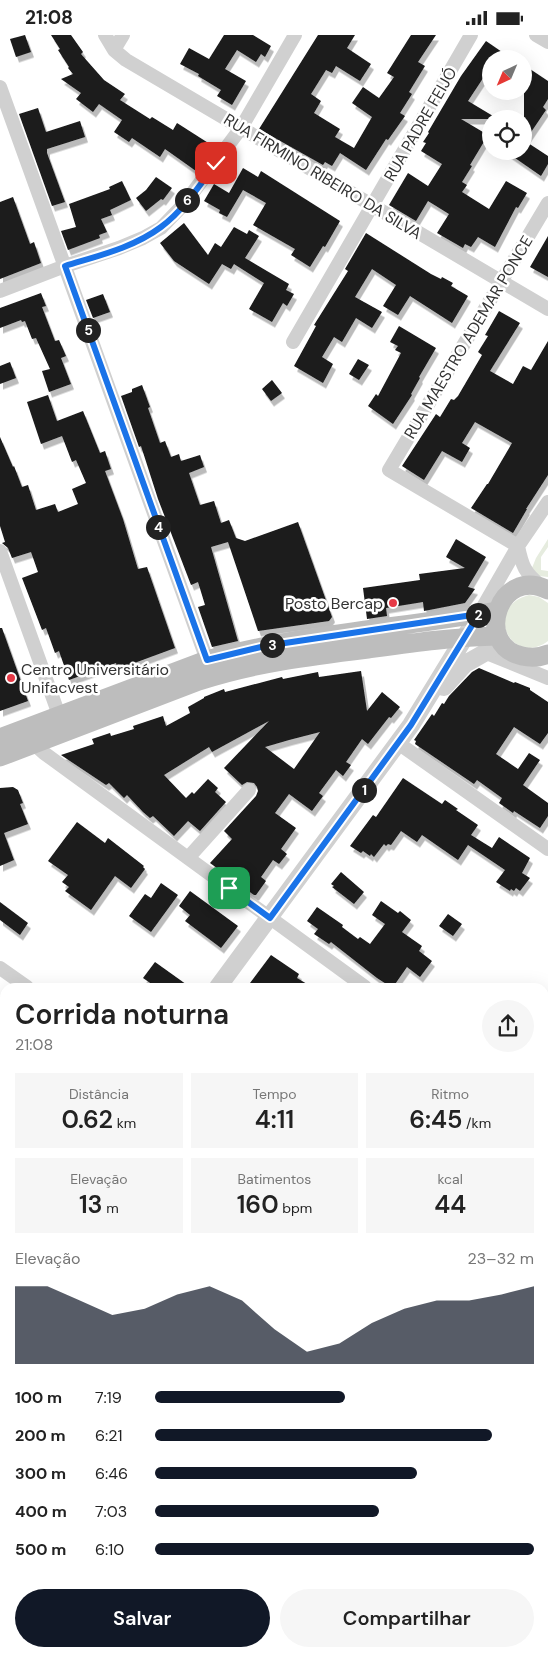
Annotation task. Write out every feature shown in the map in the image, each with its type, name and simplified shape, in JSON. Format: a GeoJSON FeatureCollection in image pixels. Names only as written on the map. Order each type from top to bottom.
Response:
{"type":"FeatureCollection","features":[{"type":"Feature","properties":{"kind":"main road"},"geometry":{"type":"LineString","coordinates":[[0,738],[207,660],[265,646],[491,611],[516,589],[528,585],[544,588]]}},
{"type":"Feature","properties":{"kind":"main road"},"geometry":{"type":"LineString","coordinates":[[491,611],[503,643],[518,656],[530,658],[543,657],[548,654]]}},
{"type":"Feature","properties":{"kind":"main road"},"geometry":{"type":"LineString","coordinates":[[0,757],[199,681],[260,664],[465,637],[503,643]]}},
{"type":"Feature","properties":{"kind":"street","name":"RUA FIRMINO RIBEIRO DA SILVA"},"geometry":{"type":"LineString","coordinates":[[105,35],[114,50],[126,60],[548,309]]}},
{"type":"Feature","properties":{"kind":"street"},"geometry":{"type":"LineString","coordinates":[[114,50],[123,35]]}},
{"type":"Feature","properties":{"kind":"street"},"geometry":{"type":"LineString","coordinates":[[0,291],[119,248],[144,238],[161,227],[185,203],[241,128],[294,35]]}},
{"type":"Feature","properties":{"kind":"street","name":"RUA PADRE FEIJÓ"},"geometry":{"type":"LineString","coordinates":[[293,342],[471,35]]}},
{"type":"Feature","properties":{"kind":"street"},"geometry":{"type":"LineString","coordinates":[[536,35],[548,42]]}},
{"type":"Feature","properties":{"kind":"street"},"geometry":{"type":"LineString","coordinates":[[0,87],[207,660]]}},
{"type":"Feature","properties":{"kind":"street","name":"RUA MAESTRO ADEMAR PONCE"},"geometry":{"type":"LineString","coordinates":[[518,546],[389,470],[548,203]]}},
{"type":"Feature","properties":{"kind":"street"},"geometry":{"type":"LineString","coordinates":[[491,611],[495,586],[518,546],[548,502]]}},
{"type":"Feature","properties":{"kind":"street"},"geometry":{"type":"LineString","coordinates":[[518,546],[522,565],[528,576],[544,588]]}},
{"type":"Feature","properties":{"kind":"street"},"geometry":{"type":"LineString","coordinates":[[0,551],[59,715]]}},
{"type":"Feature","properties":{"kind":"street"},"geometry":{"type":"LineString","coordinates":[[221,983],[411,725],[465,637],[491,611],[495,586]]}},
{"type":"Feature","properties":{"kind":"street"},"geometry":{"type":"LineString","coordinates":[[411,725],[465,664],[503,643],[526,669]]}},
{"type":"Feature","properties":{"kind":"street"},"geometry":{"type":"LineString","coordinates":[[484,653],[548,677]]}},
{"type":"Feature","properties":{"kind":"street"},"geometry":{"type":"LineString","coordinates":[[398,743],[548,849]]}},
{"type":"Feature","properties":{"kind":"street"},"geometry":{"type":"LineString","coordinates":[[34,744],[359,983]]}},
{"type":"Feature","properties":{"kind":"street"},"geometry":{"type":"LineString","coordinates":[[188,858],[249,790]]}},
{"type":"Feature","properties":{"kind":"street"},"geometry":{"type":"LineString","coordinates":[[0,968],[21,983]]}},
{"type":"Feature","properties":{"kind":"shaded area"},"geometry":{"type":"Polygon","coordinates":[[[548,539],[548,547],[541,557],[541,570],[548,571],[548,577],[539,576],[532,568],[548,539]]]}},
{"type":"Feature","properties":{"kind":"shaded area"},"geometry":{"type":"Polygon","coordinates":[[[529,595],[539,597],[548,603],[548,641],[535,647],[523,647],[514,642],[507,633],[504,622],[507,611],[515,602],[529,595]]]}},
{"type":"Feature","properties":{"kind":"building"},"geometry":{"type":"Polygon","coordinates":[[[25,35],[31,52],[16,57],[10,39],[25,35]]]}},
{"type":"Feature","properties":{"kind":"building"},"geometry":{"type":"Polygon","coordinates":[[[51,35],[71,35],[83,52],[81,54],[104,80],[125,94],[120,100],[150,119],[152,117],[173,130],[177,123],[213,146],[196,171],[165,149],[160,157],[132,138],[129,142],[114,132],[122,120],[99,104],[93,112],[76,99],[81,93],[61,79],[73,74],[51,35]]]}},
{"type":"Feature","properties":{"kind":"building"},"geometry":{"type":"Polygon","coordinates":[[[224,35],[253,35],[271,46],[265,57],[261,54],[256,62],[237,50],[225,69],[246,81],[232,105],[217,96],[221,90],[198,76],[199,74],[180,64],[189,48],[209,59],[224,35]]]}},
{"type":"Feature","properties":{"kind":"building"},"geometry":{"type":"Polygon","coordinates":[[[318,35],[355,35],[347,48],[371,64],[360,81],[336,66],[332,73],[326,70],[311,94],[321,101],[314,113],[340,129],[335,137],[354,148],[372,117],[352,103],[363,87],[379,98],[394,77],[387,73],[411,35],[436,35],[418,62],[425,66],[409,92],[412,94],[400,113],[405,116],[388,140],[386,139],[366,170],[340,153],[332,166],[325,162],[323,165],[259,129],[318,35]]]}},
{"type":"Feature","properties":{"kind":"building"},"geometry":{"type":"Polygon","coordinates":[[[486,41],[499,50],[482,50],[482,80],[468,101],[483,110],[482,119],[461,119],[482,131],[482,145],[462,182],[467,185],[462,192],[489,209],[506,181],[527,193],[518,208],[516,207],[495,247],[478,237],[471,247],[465,244],[463,248],[437,233],[449,214],[428,201],[416,221],[389,205],[408,173],[428,186],[442,164],[421,151],[426,143],[423,142],[428,132],[461,76],[486,41]]]}},
{"type":"Feature","properties":{"kind":"building"},"geometry":{"type":"Polygon","coordinates":[[[532,70],[548,81],[548,99],[543,107],[546,110],[532,131],[532,110],[524,110],[524,100],[532,100],[532,70]]]}},
{"type":"Feature","properties":{"kind":"building"},"geometry":{"type":"Polygon","coordinates":[[[38,108],[46,132],[80,121],[85,137],[47,149],[65,202],[52,206],[19,114],[38,108]]]}},
{"type":"Feature","properties":{"kind":"building"},"geometry":{"type":"Polygon","coordinates":[[[532,146],[548,156],[548,164],[541,176],[518,160],[532,160],[532,146]]]}},
{"type":"Feature","properties":{"kind":"building"},"geometry":{"type":"Polygon","coordinates":[[[243,168],[258,177],[261,171],[340,221],[325,247],[323,246],[310,267],[291,255],[295,249],[253,225],[266,203],[243,190],[227,217],[219,213],[220,210],[204,201],[214,184],[229,193],[243,168]]]}},
{"type":"Feature","properties":{"kind":"building"},"geometry":{"type":"Polygon","coordinates":[[[156,177],[172,188],[163,200],[161,199],[146,211],[136,198],[146,190],[156,177]]]}},
{"type":"Feature","properties":{"kind":"building"},"geometry":{"type":"Polygon","coordinates":[[[122,181],[131,200],[110,210],[112,215],[101,219],[107,232],[99,235],[100,238],[68,250],[61,231],[76,227],[69,204],[110,189],[109,187],[122,181]]]}},
{"type":"Feature","properties":{"kind":"building"},"geometry":{"type":"Polygon","coordinates":[[[13,197],[30,244],[34,242],[41,263],[0,279],[0,202],[13,197]]]}},
{"type":"Feature","properties":{"kind":"building"},"geometry":{"type":"Polygon","coordinates":[[[184,223],[208,255],[215,243],[221,247],[234,227],[247,234],[249,230],[259,236],[245,258],[289,284],[286,290],[294,294],[287,306],[283,303],[272,322],[249,309],[264,283],[234,264],[231,269],[222,264],[209,284],[174,261],[160,243],[184,223]]]}},
{"type":"Feature","properties":{"kind":"building"},"geometry":{"type":"Polygon","coordinates":[[[366,233],[431,274],[453,283],[451,286],[468,296],[452,323],[410,296],[398,315],[383,306],[396,285],[372,269],[355,297],[382,312],[372,328],[356,318],[342,342],[334,337],[322,357],[333,364],[323,383],[294,366],[316,326],[314,325],[348,271],[345,269],[366,233]]]}},
{"type":"Feature","properties":{"kind":"building"},"geometry":{"type":"Polygon","coordinates":[[[548,236],[548,277],[530,267],[548,236]]]}},
{"type":"Feature","properties":{"kind":"building"},"geometry":{"type":"Polygon","coordinates":[[[41,293],[46,306],[42,307],[55,341],[59,340],[66,356],[61,358],[71,384],[49,392],[42,371],[50,369],[36,338],[32,339],[25,321],[22,322],[21,320],[0,328],[0,308],[41,293]]]}},
{"type":"Feature","properties":{"kind":"building"},"geometry":{"type":"Polygon","coordinates":[[[103,294],[110,312],[93,318],[86,300],[103,294]]]}},
{"type":"Feature","properties":{"kind":"building"},"geometry":{"type":"Polygon","coordinates":[[[499,311],[520,323],[490,371],[513,384],[523,366],[531,370],[548,341],[548,475],[513,533],[471,508],[488,484],[512,443],[475,422],[462,443],[470,448],[462,462],[442,451],[424,480],[402,466],[436,414],[440,417],[451,399],[454,400],[458,396],[482,355],[478,352],[488,336],[485,335],[499,311]]]}},
{"type":"Feature","properties":{"kind":"building"},"geometry":{"type":"Polygon","coordinates":[[[399,326],[436,348],[419,377],[412,395],[393,424],[368,406],[376,394],[378,396],[401,353],[395,350],[398,346],[390,342],[399,326]]]}},
{"type":"Feature","properties":{"kind":"building"},"geometry":{"type":"Polygon","coordinates":[[[358,359],[369,365],[359,380],[349,374],[358,359]]]}},
{"type":"Feature","properties":{"kind":"building"},"geometry":{"type":"Polygon","coordinates":[[[10,362],[16,378],[0,384],[0,366],[10,362]]]}},
{"type":"Feature","properties":{"kind":"building"},"geometry":{"type":"Polygon","coordinates":[[[272,380],[282,393],[271,401],[262,389],[272,380]]]}},
{"type":"Feature","properties":{"kind":"building"},"geometry":{"type":"Polygon","coordinates":[[[142,385],[160,443],[165,441],[171,457],[179,454],[181,461],[200,455],[204,467],[189,473],[200,505],[214,501],[221,523],[229,520],[236,538],[245,541],[298,522],[332,617],[329,621],[258,631],[228,542],[211,547],[238,641],[212,647],[198,607],[205,605],[198,582],[191,585],[121,396],[132,392],[132,389],[142,385]]]}},
{"type":"Feature","properties":{"kind":"building"},"geometry":{"type":"Polygon","coordinates":[[[48,395],[57,421],[83,411],[100,453],[105,451],[111,469],[105,471],[123,519],[138,569],[147,567],[175,648],[118,669],[116,663],[69,680],[59,651],[55,653],[46,628],[42,630],[22,578],[38,572],[31,552],[12,558],[8,548],[2,543],[5,542],[0,526],[0,437],[22,487],[28,485],[36,510],[55,504],[58,512],[78,504],[72,489],[86,483],[76,460],[72,462],[62,436],[41,444],[27,402],[48,395]]]}},
{"type":"Feature","properties":{"kind":"building"},"geometry":{"type":"Polygon","coordinates":[[[456,539],[486,557],[468,587],[475,589],[465,603],[424,611],[423,602],[386,608],[387,616],[367,619],[363,588],[420,580],[419,574],[465,568],[446,557],[456,539]]]}},
{"type":"Feature","properties":{"kind":"building","name":"Centro Universitário Unifacvest"},"geometry":{"type":"Polygon","coordinates":[[[0,628],[2,628],[28,701],[0,711],[0,628]]]}},
{"type":"Feature","properties":{"kind":"building"},"geometry":{"type":"Polygon","coordinates":[[[479,668],[530,688],[530,690],[548,702],[548,733],[540,744],[514,727],[496,754],[518,769],[529,753],[540,760],[523,785],[548,803],[548,816],[540,828],[499,803],[502,798],[477,780],[474,784],[415,744],[416,741],[414,740],[432,714],[434,716],[442,703],[444,704],[449,696],[472,672],[479,668]]]}},
{"type":"Feature","properties":{"kind":"building"},"geometry":{"type":"Polygon","coordinates":[[[361,671],[367,711],[382,692],[400,707],[391,718],[389,717],[368,744],[362,739],[346,762],[351,765],[343,776],[336,770],[319,793],[323,796],[312,811],[289,794],[275,813],[296,828],[281,849],[287,854],[279,864],[273,860],[261,877],[266,881],[256,895],[210,863],[232,839],[224,831],[256,796],[258,791],[254,783],[247,782],[242,785],[224,768],[269,721],[212,752],[209,747],[164,775],[186,798],[192,792],[194,794],[208,779],[218,788],[215,792],[226,802],[200,831],[188,821],[174,836],[153,816],[150,818],[143,812],[127,795],[124,798],[109,783],[106,785],[61,755],[94,744],[92,739],[110,733],[111,736],[134,729],[133,726],[163,716],[166,726],[190,713],[188,707],[204,697],[224,689],[225,692],[282,677],[283,679],[318,672],[319,677],[361,671]],[[320,732],[265,747],[294,769],[320,732]]]}},
{"type":"Feature","properties":{"kind":"building"},"geometry":{"type":"Polygon","coordinates":[[[403,778],[442,804],[445,800],[478,825],[471,835],[492,848],[499,837],[530,858],[522,873],[530,878],[520,891],[516,888],[514,891],[511,889],[510,891],[496,882],[505,870],[468,845],[458,860],[422,835],[417,842],[401,831],[391,845],[388,844],[386,846],[384,844],[374,857],[363,851],[361,853],[350,846],[373,815],[376,817],[403,778]]]}},
{"type":"Feature","properties":{"kind":"building"},"geometry":{"type":"Polygon","coordinates":[[[13,787],[18,790],[23,803],[20,804],[28,824],[4,833],[14,860],[0,866],[0,788],[13,787]]]}},
{"type":"Feature","properties":{"kind":"building"},"geometry":{"type":"Polygon","coordinates":[[[77,822],[105,843],[108,838],[144,866],[145,869],[131,888],[115,876],[91,910],[65,891],[69,887],[62,882],[68,875],[48,861],[77,822]]]}},
{"type":"Feature","properties":{"kind":"building"},"geometry":{"type":"Polygon","coordinates":[[[341,872],[364,892],[354,904],[332,887],[334,886],[331,884],[341,872]]]}},
{"type":"Feature","properties":{"kind":"building"},"geometry":{"type":"Polygon","coordinates":[[[161,883],[178,895],[151,932],[129,916],[145,894],[151,898],[161,883]]]}},
{"type":"Feature","properties":{"kind":"building"},"geometry":{"type":"Polygon","coordinates":[[[190,891],[238,926],[221,948],[185,921],[190,915],[179,906],[190,891]]]}},
{"type":"Feature","properties":{"kind":"building"},"geometry":{"type":"Polygon","coordinates":[[[381,901],[398,913],[400,911],[411,920],[402,932],[422,946],[419,951],[432,961],[420,977],[407,967],[396,983],[385,983],[331,942],[329,944],[314,934],[318,929],[307,921],[317,907],[343,925],[342,927],[358,939],[360,937],[370,944],[385,924],[372,915],[381,901]]]}},
{"type":"Feature","properties":{"kind":"building"},"geometry":{"type":"Polygon","coordinates":[[[0,902],[28,923],[20,935],[0,920],[0,902]]]}},
{"type":"Feature","properties":{"kind":"building"},"geometry":{"type":"Polygon","coordinates":[[[448,914],[462,924],[453,936],[439,926],[448,914]]]}},
{"type":"Feature","properties":{"kind":"building"},"geometry":{"type":"Polygon","coordinates":[[[271,955],[299,974],[297,978],[305,983],[250,983],[271,955]]]}},
{"type":"Feature","properties":{"kind":"building"},"geometry":{"type":"Polygon","coordinates":[[[155,962],[184,983],[150,983],[143,978],[155,962]]]}},
{"type":"Feature","properties":{"kind":"place","name":"Posto Bercap"},"geometry":{"type":"Point","coordinates":[393,603]}},
{"type":"Feature","properties":{"kind":"place","name":"Centro Universitário Unifacvest"},"geometry":{"type":"Point","coordinates":[11,678]}},
{"type":"Feature","properties":{"kind":"route"},"geometry":{"type":"LineString","coordinates":[[216,163],[185,203],[161,227],[144,238],[65,266],[207,660],[265,646],[479,614],[411,725],[270,918],[229,888]]}}]}
